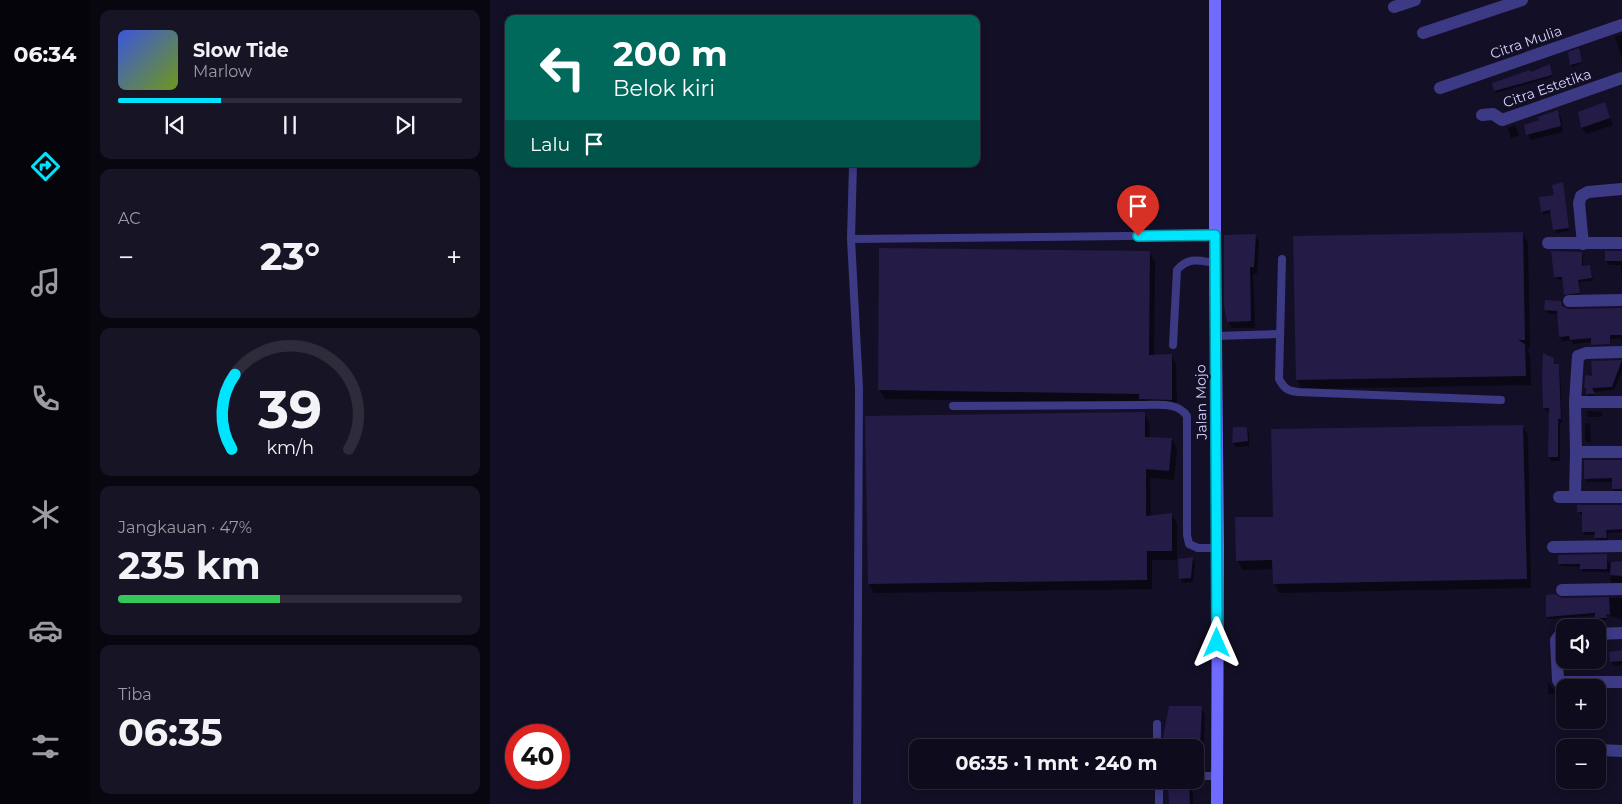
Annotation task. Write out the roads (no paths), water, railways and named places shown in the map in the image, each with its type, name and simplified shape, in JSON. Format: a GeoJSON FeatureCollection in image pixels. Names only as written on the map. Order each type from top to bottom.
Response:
{"type":"FeatureCollection","features":[{"type":"Feature","properties":{"kind":"street","name":"Jalan Mojo"},"geometry":{"type":"LineString","coordinates":[[1215,0],[1218,548],[1217,804]]}},
{"type":"Feature","properties":{"kind":"street"},"geometry":{"type":"LineString","coordinates":[[1394,7],[1415,0]]}},
{"type":"Feature","properties":{"kind":"street"},"geometry":{"type":"LineString","coordinates":[[1422,33],[1522,0]]}},
{"type":"Feature","properties":{"kind":"street","name":"Citra Mulia"},"geometry":{"type":"LineString","coordinates":[[1440,88],[1622,25]]}},
{"type":"Feature","properties":{"kind":"street","name":"Citra Estetika"},"geometry":{"type":"LineString","coordinates":[[1482,115],[1493,114],[1502,120],[1622,78]]}},
{"type":"Feature","properties":{"kind":"street"},"geometry":{"type":"LineString","coordinates":[[1583,244],[1580,196],[1588,192],[1622,189]]}},
{"type":"Feature","properties":{"kind":"street"},"geometry":{"type":"LineString","coordinates":[[1548,243],[1622,243]]}},
{"type":"Feature","properties":{"kind":"street"},"geometry":{"type":"LineString","coordinates":[[1569,301],[1622,300]]}},
{"type":"Feature","properties":{"kind":"street"},"geometry":{"type":"LineString","coordinates":[[1575,497],[1575,402],[1578,356],[1586,353],[1622,352]]}},
{"type":"Feature","properties":{"kind":"street"},"geometry":{"type":"LineString","coordinates":[[1575,402],[1622,402]]}},
{"type":"Feature","properties":{"kind":"street"},"geometry":{"type":"LineString","coordinates":[[1576,452],[1622,452]]}},
{"type":"Feature","properties":{"kind":"street"},"geometry":{"type":"LineString","coordinates":[[1559,497],[1622,497]]}},
{"type":"Feature","properties":{"kind":"street"},"geometry":{"type":"LineString","coordinates":[[1553,547],[1622,546]]}},
{"type":"Feature","properties":{"kind":"street"},"geometry":{"type":"LineString","coordinates":[[1562,590],[1622,589]]}},
{"type":"Feature","properties":{"kind":"street"},"geometry":{"type":"LineString","coordinates":[[1606,634],[1622,634]]}},
{"type":"Feature","properties":{"kind":"street"},"geometry":{"type":"LineString","coordinates":[[1557,669],[1559,682],[1622,682]]}},
{"type":"Feature","properties":{"kind":"street"},"geometry":{"type":"LineString","coordinates":[[1606,750],[1622,751]]}},
{"type":"Feature","properties":{"kind":"lane"},"geometry":{"type":"LineString","coordinates":[[853,167],[851,239],[859,388],[857,804]]}},
{"type":"Feature","properties":{"kind":"lane"},"geometry":{"type":"LineString","coordinates":[[851,239],[1215,235]]}},
{"type":"Feature","properties":{"kind":"lane"},"geometry":{"type":"LineString","coordinates":[[1282,259],[1279,379],[1284,388],[1291,392],[1501,400]]}},
{"type":"Feature","properties":{"kind":"lane"},"geometry":{"type":"LineString","coordinates":[[1173,345],[1177,270],[1183,263],[1190,260],[1216,263]]}},
{"type":"Feature","properties":{"kind":"lane"},"geometry":{"type":"LineString","coordinates":[[1216,336],[1280,334]]}},
{"type":"Feature","properties":{"kind":"lane"},"geometry":{"type":"LineString","coordinates":[[953,406],[1144,405],[1172,406],[1183,410],[1187,416],[1187,535],[1189,544],[1198,548],[1218,548]]}},
{"type":"Feature","properties":{"kind":"lane"},"geometry":{"type":"LineString","coordinates":[[1157,724],[1158,739]]}},
{"type":"Feature","properties":{"kind":"lane"},"geometry":{"type":"LineString","coordinates":[[1204,776],[1217,776]]}},
{"type":"Feature","properties":{"kind":"lane"},"geometry":{"type":"LineString","coordinates":[[1159,789],[1159,804]]}}]}
